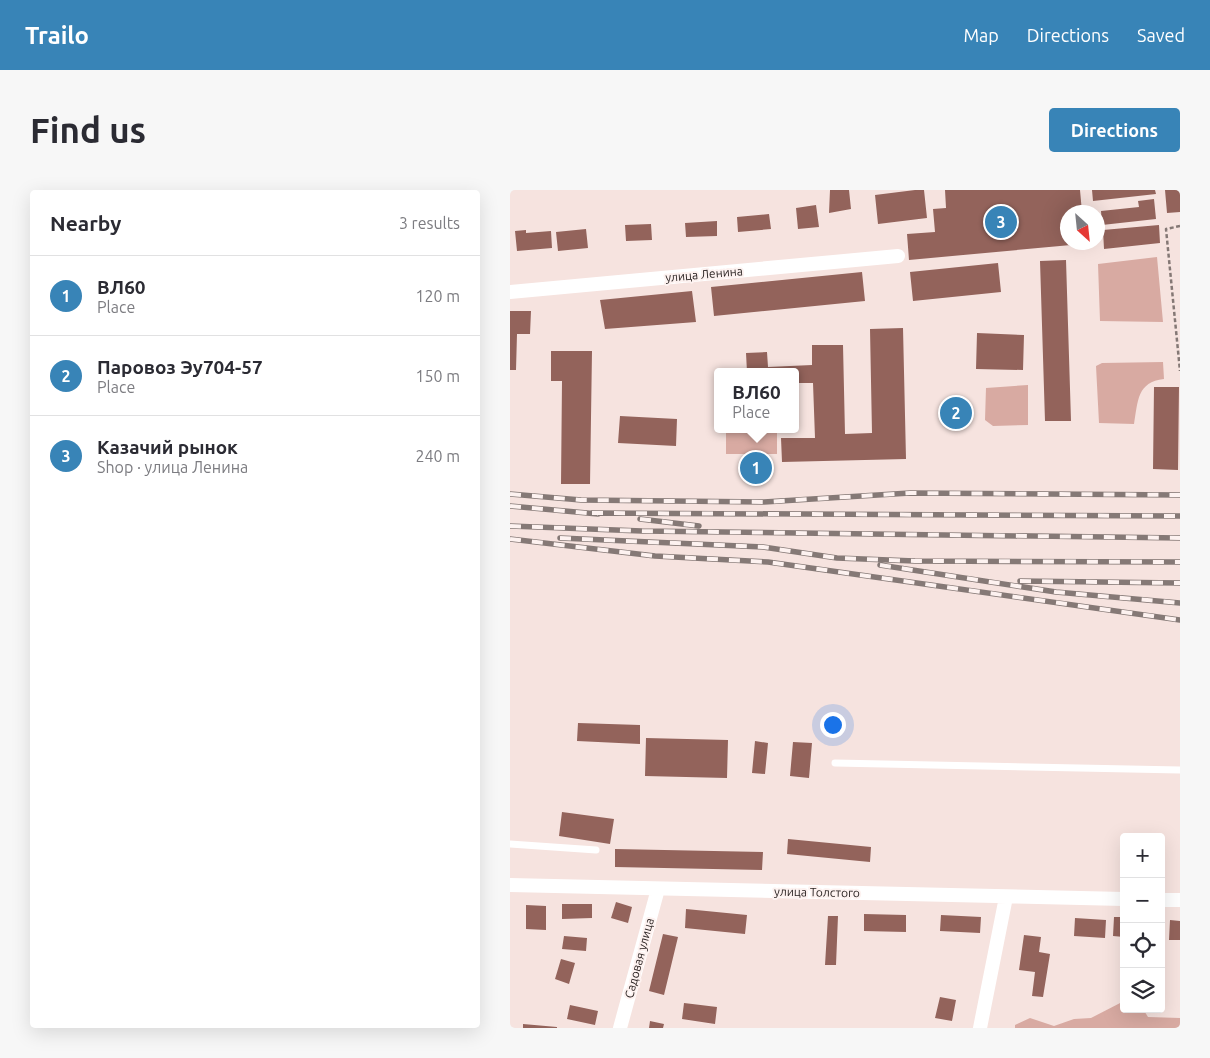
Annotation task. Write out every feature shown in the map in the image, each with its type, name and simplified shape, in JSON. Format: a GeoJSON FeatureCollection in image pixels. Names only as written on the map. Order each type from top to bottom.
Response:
{"type":"FeatureCollection","features":[{"type":"Feature","properties":{"kind":"street","name":"улица Ленина"},"geometry":{"type":"LineString","coordinates":[[510,292],[898,256]]}},
{"type":"Feature","properties":{"kind":"street","name":"улица Толстого"},"geometry":{"type":"LineString","coordinates":[[510,885],[1120,899]]}},
{"type":"Feature","properties":{"kind":"street","name":"Садовая улица"},"geometry":{"type":"LineString","coordinates":[[620,1028],[658,889]]}},
{"type":"Feature","properties":{"kind":"street"},"geometry":{"type":"LineString","coordinates":[[980,1028],[1006,897]]}},
{"type":"Feature","properties":{"kind":"street"},"geometry":{"type":"LineString","coordinates":[[1165,900],[1180,900]]}},
{"type":"Feature","properties":{"kind":"lane"},"geometry":{"type":"LineString","coordinates":[[835,763],[1180,770]]}},
{"type":"Feature","properties":{"kind":"lane"},"geometry":{"type":"LineString","coordinates":[[510,844],[596,850]]}},
{"type":"Feature","properties":{"kind":"path"},"geometry":{"type":"LineString","coordinates":[[1180,226],[1166,230],[1180,371]]}},
{"type":"Feature","properties":{"kind":"shaded area"},"geometry":{"type":"Polygon","coordinates":[[[1157,257],[1163,322],[1100,321],[1098,264],[1157,257]]]}},
{"type":"Feature","properties":{"kind":"shaded area"},"geometry":{"type":"Polygon","coordinates":[[[1163,362],[1164,379],[1148,384],[1140,394],[1134,424],[1099,423],[1096,366],[1102,363],[1163,362]]]}},
{"type":"Feature","properties":{"kind":"shaded area"},"geometry":{"type":"Polygon","coordinates":[[[1028,385],[1028,425],[993,426],[985,420],[986,388],[1028,385]]]}},
{"type":"Feature","properties":{"kind":"shaded area"},"geometry":{"type":"Polygon","coordinates":[[[726,433],[777,433],[777,454],[726,454],[726,433]]]}},
{"type":"Feature","properties":{"kind":"shaded area"},"geometry":{"type":"Polygon","coordinates":[[[1120,1003],[1120,1013],[1146,1013],[1148,1017],[1180,1018],[1180,1028],[1015,1028],[1015,1025],[1030,1018],[1054,1026],[1074,1019],[1091,1018],[1120,1003]]]}},
{"type":"Feature","properties":{"kind":"building"},"geometry":{"type":"Polygon","coordinates":[[[830,190],[849,190],[851,209],[829,213],[830,190]]]}},
{"type":"Feature","properties":{"kind":"building"},"geometry":{"type":"Polygon","coordinates":[[[924,190],[927,218],[878,224],[875,195],[924,190]]]}},
{"type":"Feature","properties":{"kind":"building"},"geometry":{"type":"Polygon","coordinates":[[[945,190],[1080,190],[1081,205],[1060,205],[1060,246],[909,260],[907,234],[935,232],[933,209],[946,208],[945,190]]]}},
{"type":"Feature","properties":{"kind":"building"},"geometry":{"type":"Polygon","coordinates":[[[1092,190],[1155,190],[1156,194],[1093,201],[1092,190]]]}},
{"type":"Feature","properties":{"kind":"building"},"geometry":{"type":"Polygon","coordinates":[[[1165,190],[1180,190],[1180,212],[1167,213],[1165,190]]]}},
{"type":"Feature","properties":{"kind":"building"},"geometry":{"type":"Polygon","coordinates":[[[1154,199],[1156,219],[1105,225],[1105,211],[1139,207],[1138,201],[1154,199]]]}},
{"type":"Feature","properties":{"kind":"building"},"geometry":{"type":"Polygon","coordinates":[[[816,205],[819,227],[798,229],[796,208],[816,205]]]}},
{"type":"Feature","properties":{"kind":"building"},"geometry":{"type":"Polygon","coordinates":[[[769,214],[771,229],[738,232],[737,217],[769,214]]]}},
{"type":"Feature","properties":{"kind":"building"},"geometry":{"type":"Polygon","coordinates":[[[717,221],[717,236],[686,237],[685,223],[717,221]]]}},
{"type":"Feature","properties":{"kind":"building"},"geometry":{"type":"Polygon","coordinates":[[[651,224],[652,240],[626,241],[625,225],[651,224]]]}},
{"type":"Feature","properties":{"kind":"building"},"geometry":{"type":"Polygon","coordinates":[[[1159,225],[1160,243],[1105,249],[1105,230],[1159,225]]]}},
{"type":"Feature","properties":{"kind":"building"},"geometry":{"type":"Polygon","coordinates":[[[586,229],[588,248],[558,251],[556,232],[586,229]]]}},
{"type":"Feature","properties":{"kind":"building"},"geometry":{"type":"Polygon","coordinates":[[[526,230],[526,233],[551,231],[552,248],[517,251],[515,231],[526,230]]]}},
{"type":"Feature","properties":{"kind":"building"},"geometry":{"type":"Polygon","coordinates":[[[1066,260],[1071,421],[1045,421],[1040,261],[1066,260]]]}},
{"type":"Feature","properties":{"kind":"building"},"geometry":{"type":"Polygon","coordinates":[[[998,263],[1001,292],[913,301],[910,272],[998,263]]]}},
{"type":"Feature","properties":{"kind":"building"},"geometry":{"type":"Polygon","coordinates":[[[862,272],[865,301],[714,316],[711,287],[862,272]]]}},
{"type":"Feature","properties":{"kind":"building"},"geometry":{"type":"Polygon","coordinates":[[[692,291],[696,322],[605,329],[600,300],[692,291]]]}},
{"type":"Feature","properties":{"kind":"building"},"geometry":{"type":"Polygon","coordinates":[[[510,311],[531,311],[530,334],[517,334],[516,370],[510,370],[510,311]]]}},
{"type":"Feature","properties":{"kind":"building"},"geometry":{"type":"Polygon","coordinates":[[[903,328],[906,459],[782,462],[781,438],[815,438],[813,383],[799,383],[799,368],[747,368],[746,353],[767,352],[768,367],[812,365],[812,345],[843,345],[845,434],[872,433],[870,329],[903,328]]]}},
{"type":"Feature","properties":{"kind":"building"},"geometry":{"type":"Polygon","coordinates":[[[977,333],[1024,335],[1023,370],[976,369],[977,333]]]}},
{"type":"Feature","properties":{"kind":"building"},"geometry":{"type":"Polygon","coordinates":[[[551,351],[592,351],[590,484],[561,484],[562,381],[551,381],[551,351]]]}},
{"type":"Feature","properties":{"kind":"building"},"geometry":{"type":"Polygon","coordinates":[[[1154,387],[1179,387],[1178,470],[1153,469],[1154,387]]]}},
{"type":"Feature","properties":{"kind":"building"},"geometry":{"type":"Polygon","coordinates":[[[620,416],[677,419],[676,446],[618,443],[620,416]]]}},
{"type":"Feature","properties":{"kind":"building"},"geometry":{"type":"Polygon","coordinates":[[[578,723],[640,725],[640,744],[577,741],[578,723]]]}},
{"type":"Feature","properties":{"kind":"building"},"geometry":{"type":"Polygon","coordinates":[[[646,738],[728,740],[727,778],[645,776],[646,738]]]}},
{"type":"Feature","properties":{"kind":"building"},"geometry":{"type":"Polygon","coordinates":[[[755,741],[768,743],[765,774],[752,773],[755,741]]]}},
{"type":"Feature","properties":{"kind":"building"},"geometry":{"type":"Polygon","coordinates":[[[793,742],[812,743],[809,778],[790,776],[793,742]]]}},
{"type":"Feature","properties":{"kind":"building"},"geometry":{"type":"Polygon","coordinates":[[[562,812],[614,819],[610,844],[559,836],[562,812]]]}},
{"type":"Feature","properties":{"kind":"building"},"geometry":{"type":"Polygon","coordinates":[[[788,839],[871,847],[870,862],[787,854],[788,839]]]}},
{"type":"Feature","properties":{"kind":"building"},"geometry":{"type":"Polygon","coordinates":[[[615,849],[763,852],[762,870],[615,867],[615,849]]]}},
{"type":"Feature","properties":{"kind":"building"},"geometry":{"type":"Polygon","coordinates":[[[616,902],[632,907],[628,923],[611,918],[616,902]]]}},
{"type":"Feature","properties":{"kind":"building"},"geometry":{"type":"Polygon","coordinates":[[[562,904],[592,904],[592,918],[562,919],[562,904]]]}},
{"type":"Feature","properties":{"kind":"building"},"geometry":{"type":"Polygon","coordinates":[[[526,905],[546,906],[546,930],[526,929],[526,905]]]}},
{"type":"Feature","properties":{"kind":"building"},"geometry":{"type":"Polygon","coordinates":[[[686,909],[747,915],[745,934],[685,928],[686,909]]]}},
{"type":"Feature","properties":{"kind":"building"},"geometry":{"type":"Polygon","coordinates":[[[864,914],[906,915],[906,932],[864,931],[864,914]]]}},
{"type":"Feature","properties":{"kind":"building"},"geometry":{"type":"Polygon","coordinates":[[[941,915],[981,917],[980,933],[940,931],[941,915]]]}},
{"type":"Feature","properties":{"kind":"building"},"geometry":{"type":"Polygon","coordinates":[[[828,916],[838,916],[836,965],[825,965],[828,916]]]}},
{"type":"Feature","properties":{"kind":"building"},"geometry":{"type":"Polygon","coordinates":[[[1114,917],[1120,917],[1120,937],[1113,936],[1114,917]]]}},
{"type":"Feature","properties":{"kind":"building"},"geometry":{"type":"Polygon","coordinates":[[[1075,918],[1106,920],[1105,938],[1074,936],[1075,918]]]}},
{"type":"Feature","properties":{"kind":"building"},"geometry":{"type":"Polygon","coordinates":[[[1170,920],[1180,921],[1180,940],[1169,940],[1170,920]]]}},
{"type":"Feature","properties":{"kind":"building"},"geometry":{"type":"Polygon","coordinates":[[[663,934],[678,937],[664,995],[649,991],[663,934]]]}},
{"type":"Feature","properties":{"kind":"building"},"geometry":{"type":"Polygon","coordinates":[[[1024,935],[1041,937],[1039,952],[1050,954],[1043,997],[1032,996],[1035,972],[1019,970],[1024,935]]]}},
{"type":"Feature","properties":{"kind":"building"},"geometry":{"type":"Polygon","coordinates":[[[564,936],[587,938],[586,951],[562,949],[564,936]]]}},
{"type":"Feature","properties":{"kind":"building"},"geometry":{"type":"Polygon","coordinates":[[[561,959],[575,963],[569,984],[555,979],[561,959]]]}},
{"type":"Feature","properties":{"kind":"building"},"geometry":{"type":"Polygon","coordinates":[[[940,997],[956,1000],[952,1021],[935,1018],[940,997]]]}},
{"type":"Feature","properties":{"kind":"building"},"geometry":{"type":"Polygon","coordinates":[[[684,1003],[717,1007],[715,1024],[682,1019],[684,1003]]]}},
{"type":"Feature","properties":{"kind":"building"},"geometry":{"type":"Polygon","coordinates":[[[570,1005],[598,1011],[595,1025],[567,1019],[570,1005]]]}},
{"type":"Feature","properties":{"kind":"building"},"geometry":{"type":"Polygon","coordinates":[[[650,1021],[664,1024],[663,1028],[649,1028],[650,1021]]]}},
{"type":"Feature","properties":{"kind":"building"},"geometry":{"type":"Polygon","coordinates":[[[523,1024],[557,1027],[557,1028],[523,1028],[523,1024]]]}},
{"type":"Feature","properties":{"kind":"railway"},"geometry":{"type":"LineString","coordinates":[[510,494],[581,500],[764,502],[910,493],[1180,495]]}},
{"type":"Feature","properties":{"kind":"railway"},"geometry":{"type":"LineString","coordinates":[[510,506],[598,514]]}},
{"type":"Feature","properties":{"kind":"railway"},"geometry":{"type":"LineString","coordinates":[[592,513],[1180,516]]}},
{"type":"Feature","properties":{"kind":"railway"},"geometry":{"type":"LineString","coordinates":[[640,519],[699,526]]}},
{"type":"Feature","properties":{"kind":"railway"},"geometry":{"type":"LineString","coordinates":[[510,526],[642,531],[1180,538]]}},
{"type":"Feature","properties":{"kind":"railway"},"geometry":{"type":"LineString","coordinates":[[560,538],[763,547],[837,558],[915,561],[1180,562]]}},
{"type":"Feature","properties":{"kind":"railway"},"geometry":{"type":"LineString","coordinates":[[510,539],[655,556],[768,562],[1180,620]]}},
{"type":"Feature","properties":{"kind":"railway"},"geometry":{"type":"LineString","coordinates":[[880,565],[1056,592],[1180,603]]}},
{"type":"Feature","properties":{"kind":"railway"},"geometry":{"type":"LineString","coordinates":[[1020,581],[1180,583]]}},
{"type":"Feature","properties":{"kind":"place","name":"Казачий рынок"},"geometry":{"type":"Point","coordinates":[1001,222]}},
{"type":"Feature","properties":{"kind":"place","name":"Паровоз Эу704-57"},"geometry":{"type":"Point","coordinates":[956,413]}},
{"type":"Feature","properties":{"kind":"place","name":"ВЛ60"},"geometry":{"type":"Point","coordinates":[756,468]}}]}
